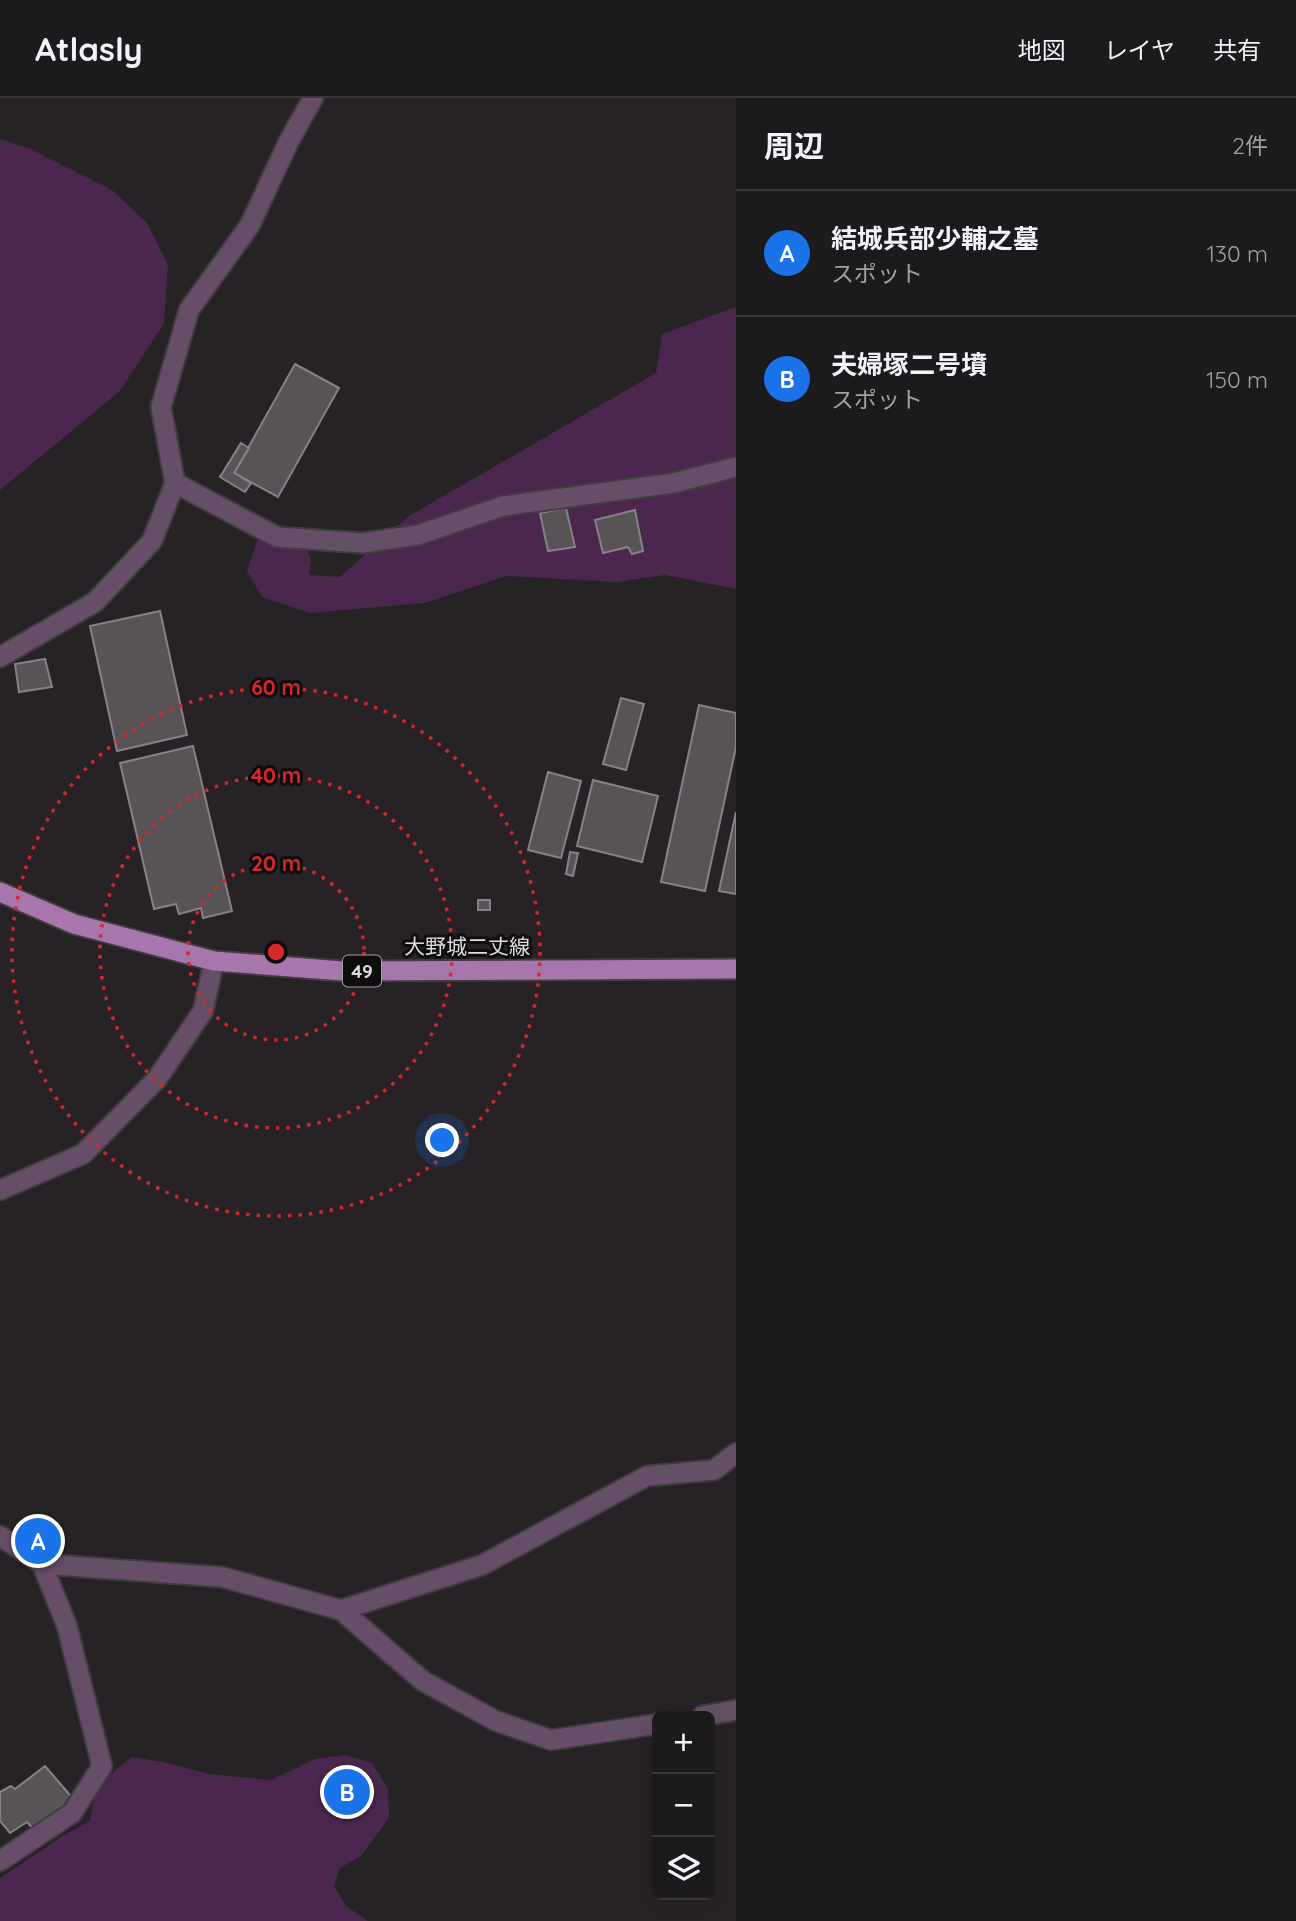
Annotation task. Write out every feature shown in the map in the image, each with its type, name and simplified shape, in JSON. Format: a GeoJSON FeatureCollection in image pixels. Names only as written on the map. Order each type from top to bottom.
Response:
{"type":"FeatureCollection","features":[{"type":"Feature","properties":{"kind":"main road","name":"大野城二丈線"},"geometry":{"type":"LineString","coordinates":[[0,892],[74,924],[214,961],[342,971],[736,969]]}},
{"type":"Feature","properties":{"kind":"street"},"geometry":{"type":"LineString","coordinates":[[0,657],[95,602],[152,541],[175,483],[161,407],[189,310],[250,225],[288,143],[313,98]]}},
{"type":"Feature","properties":{"kind":"street"},"geometry":{"type":"LineString","coordinates":[[175,483],[277,537],[363,542],[418,535],[503,506],[674,483],[736,467]]}},
{"type":"Feature","properties":{"kind":"street"},"geometry":{"type":"LineString","coordinates":[[0,1190],[83,1154],[158,1079],[203,1011],[214,961]]}},
{"type":"Feature","properties":{"kind":"street"},"geometry":{"type":"LineString","coordinates":[[341,1610],[482,1565],[647,1476],[714,1470],[736,1453]]}},
{"type":"Feature","properties":{"kind":"street"},"geometry":{"type":"LineString","coordinates":[[0,1536],[42,1564],[222,1577],[341,1610],[423,1681],[496,1721],[551,1740],[652,1725]]}},
{"type":"Feature","properties":{"kind":"street"},"geometry":{"type":"LineString","coordinates":[[0,1861],[72,1813],[102,1766],[66,1626],[42,1564]]}},
{"type":"Feature","properties":{"kind":"street"},"geometry":{"type":"LineString","coordinates":[[715,1714],[736,1710]]}},
{"type":"Feature","properties":{"kind":"shaded area"},"geometry":{"type":"Polygon","coordinates":[[[0,139],[28,148],[112,190],[147,223],[168,265],[164,323],[120,391],[0,490],[0,139]]]}},
{"type":"Feature","properties":{"kind":"shaded area"},"geometry":{"type":"Polygon","coordinates":[[[736,307],[736,589],[665,575],[617,582],[506,576],[425,603],[309,613],[262,597],[247,571],[257,541],[275,525],[298,531],[311,560],[309,575],[340,577],[409,516],[656,373],[662,334],[736,307]]]}},
{"type":"Feature","properties":{"kind":"shaded area"},"geometry":{"type":"Polygon","coordinates":[[[346,1755],[372,1763],[388,1789],[389,1818],[361,1856],[340,1868],[334,1886],[346,1906],[368,1921],[0,1921],[0,1878],[90,1821],[94,1799],[102,1784],[132,1757],[209,1774],[271,1780],[315,1759],[346,1755]]]}},
{"type":"Feature","properties":{"kind":"building"},"geometry":{"type":"Polygon","coordinates":[[[295,364],[339,388],[278,497],[234,473],[295,364]]]}},
{"type":"Feature","properties":{"kind":"building"},"geometry":{"type":"Polygon","coordinates":[[[241,443],[249,448],[234,473],[251,483],[245,492],[220,477],[241,443]]]}},
{"type":"Feature","properties":{"kind":"building"},"geometry":{"type":"Polygon","coordinates":[[[566,508],[575,547],[548,551],[540,513],[566,508]]]}},
{"type":"Feature","properties":{"kind":"building"},"geometry":{"type":"Polygon","coordinates":[[[635,510],[643,551],[632,554],[628,547],[603,553],[595,520],[635,510]]]}},
{"type":"Feature","properties":{"kind":"building"},"geometry":{"type":"Polygon","coordinates":[[[160,611],[187,735],[117,751],[90,626],[160,611]]]}},
{"type":"Feature","properties":{"kind":"building"},"geometry":{"type":"Polygon","coordinates":[[[45,659],[52,687],[19,692],[15,664],[45,659]]]}},
{"type":"Feature","properties":{"kind":"building"},"geometry":{"type":"Polygon","coordinates":[[[621,698],[644,704],[626,770],[603,764],[621,698]]]}},
{"type":"Feature","properties":{"kind":"building"},"geometry":{"type":"Polygon","coordinates":[[[699,705],[736,713],[736,747],[705,891],[661,882],[699,705]]]}},
{"type":"Feature","properties":{"kind":"building"},"geometry":{"type":"Polygon","coordinates":[[[193,746],[232,911],[203,918],[201,908],[179,914],[176,904],[154,909],[120,763],[193,746]]]}},
{"type":"Feature","properties":{"kind":"building"},"geometry":{"type":"Polygon","coordinates":[[[548,772],[581,781],[561,858],[528,850],[548,772]]]}},
{"type":"Feature","properties":{"kind":"building"},"geometry":{"type":"Polygon","coordinates":[[[593,780],[658,796],[642,862],[577,846],[593,780]]]}},
{"type":"Feature","properties":{"kind":"building"},"geometry":{"type":"Polygon","coordinates":[[[736,812],[736,894],[719,891],[736,812]]]}},
{"type":"Feature","properties":{"kind":"building"},"geometry":{"type":"Polygon","coordinates":[[[570,852],[578,853],[573,876],[566,874],[570,852]]]}},
{"type":"Feature","properties":{"kind":"building"},"geometry":{"type":"Polygon","coordinates":[[[478,900],[490,900],[490,910],[478,910],[478,900]]]}},
{"type":"Feature","properties":{"kind":"building"},"geometry":{"type":"Polygon","coordinates":[[[39,1532],[53,1535],[51,1547],[37,1544],[39,1532]]]}},
{"type":"Feature","properties":{"kind":"building"},"geometry":{"type":"Polygon","coordinates":[[[45,1766],[75,1801],[37,1833],[27,1822],[10,1833],[0,1821],[0,1792],[11,1786],[15,1789],[45,1766]]]}},
{"type":"Feature","properties":{"kind":"place","name":"結城兵部少輔之墓"},"geometry":{"type":"Point","coordinates":[38,1541]}},
{"type":"Feature","properties":{"kind":"place","name":"夫婦塚二号墳"},"geometry":{"type":"Point","coordinates":[347,1792]}}]}
